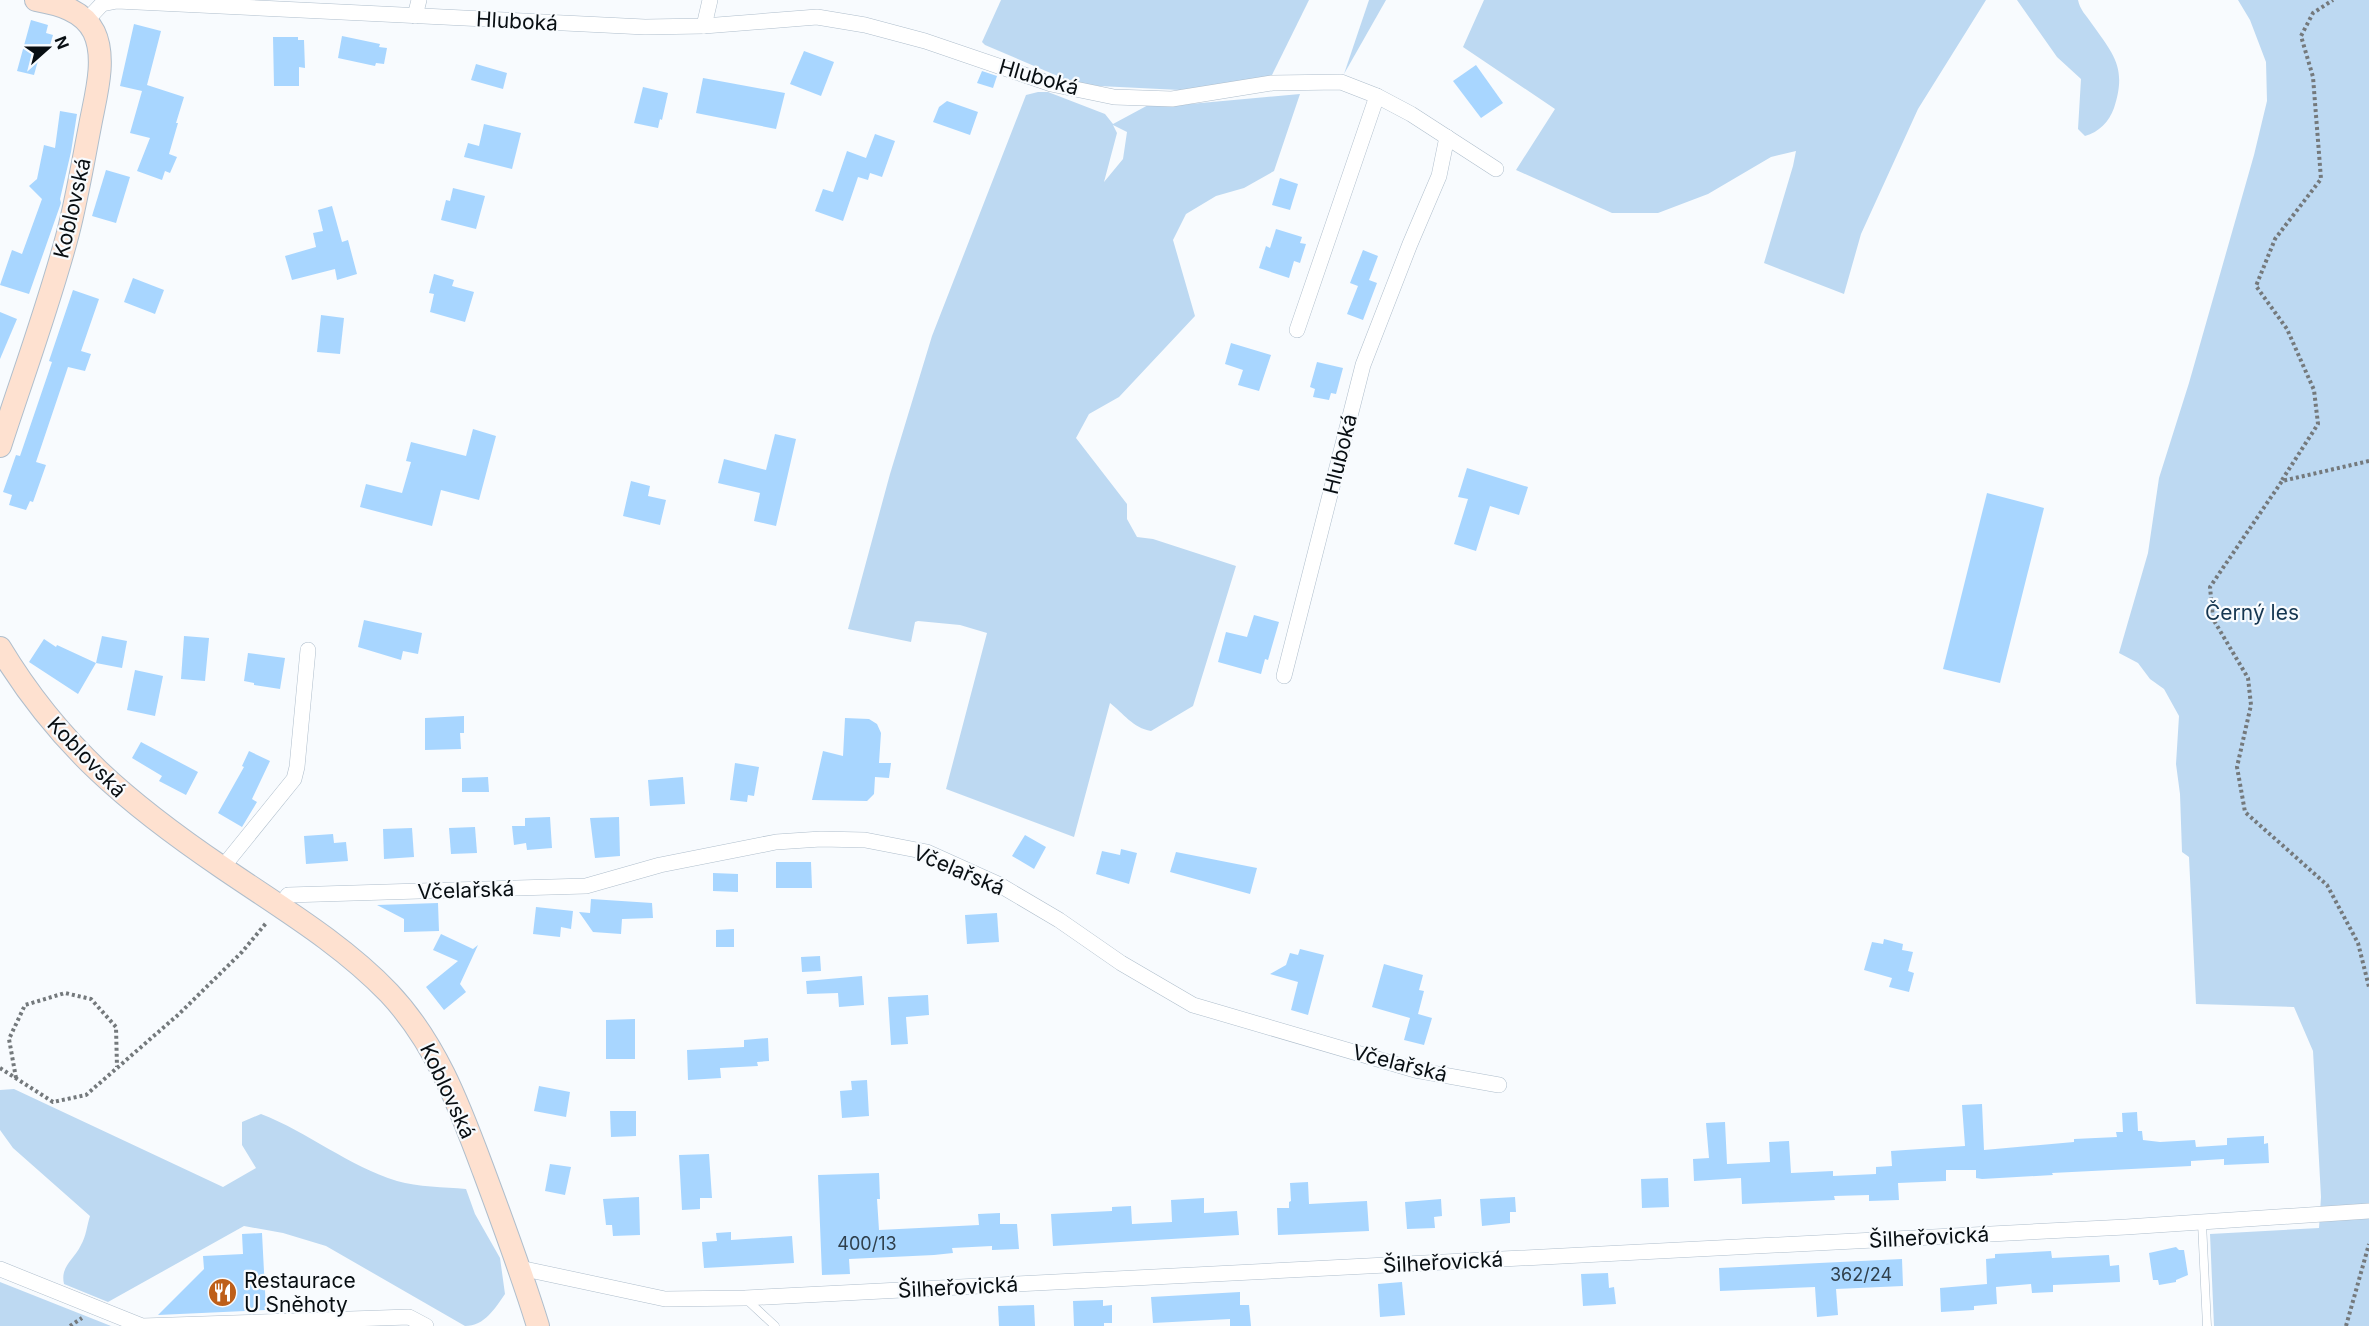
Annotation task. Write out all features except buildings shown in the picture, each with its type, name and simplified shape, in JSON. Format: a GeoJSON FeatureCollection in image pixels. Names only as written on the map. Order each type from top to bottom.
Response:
{"type":"FeatureCollection","features":[{"type":"Feature","properties":{"kind":"street"},"geometry":{"type":"LineString","coordinates":[[36,0],[67,8],[86,21]]}},
{"type":"Feature","properties":{"kind":"street"},"geometry":{"type":"LineString","coordinates":[[415,16],[419,0]]}},
{"type":"Feature","properties":{"kind":"street"},"geometry":{"type":"LineString","coordinates":[[704,26],[711,0]]}},
{"type":"Feature","properties":{"kind":"street","name":"Hluboká"},"geometry":{"type":"LineString","coordinates":[[86,21],[103,2],[146,1],[566,24],[704,26],[817,17],[865,25],[925,41],[1051,84],[1114,97],[1172,99],[1272,83],[1341,82],[1377,96],[1411,114],[1496,169]]}},
{"type":"Feature","properties":{"kind":"street","name":"Koblovská"},"geometry":{"type":"LineString","coordinates":[[0,446],[52,290],[68,234],[80,178],[97,89],[99,66],[99,48],[94,32],[86,21]]}},
{"type":"Feature","properties":{"kind":"street"},"geometry":{"type":"LineString","coordinates":[[1297,330],[1377,96]]}},
{"type":"Feature","properties":{"kind":"street","name":"Hluboká"},"geometry":{"type":"LineString","coordinates":[[1284,676],[1363,365],[1439,176],[1447,137]]}},
{"type":"Feature","properties":{"kind":"street","name":"Koblovská"},"geometry":{"type":"LineString","coordinates":[[0,648],[32,695],[83,757],[126,798],[355,961],[405,1012],[432,1049],[458,1103],[520,1268],[538,1326]]}},
{"type":"Feature","properties":{"kind":"street"},"geometry":{"type":"LineString","coordinates":[[222,868],[294,779],[309,650]]}},
{"type":"Feature","properties":{"kind":"street","name":"Včelařská"},"geometry":{"type":"LineString","coordinates":[[280,906],[288,895],[586,886],[660,865],[776,842],[821,839],[865,840],[927,852],[998,884],[1059,920],[1121,963],[1193,1005],[1415,1070],[1499,1085]]}},
{"type":"Feature","properties":{"kind":"street","name":"Šilheřovická"},"geometry":{"type":"LineString","coordinates":[[520,1268],[666,1299],[745,1298],[2202,1223],[2369,1211]]}},
{"type":"Feature","properties":{"kind":"street"},"geometry":{"type":"LineString","coordinates":[[0,1269],[142,1326],[409,1317],[426,1326]]}},
{"type":"Feature","properties":{"kind":"lane"},"geometry":{"type":"LineString","coordinates":[[2202,1223],[2207,1326]]}},
{"type":"Feature","properties":{"kind":"lane"},"geometry":{"type":"LineString","coordinates":[[745,1298],[775,1326]]}},
{"type":"Feature","properties":{"kind":"path"},"geometry":{"type":"LineString","coordinates":[[2333,0],[2313,13],[2301,36],[2313,77],[2321,179],[2275,239],[2256,286],[2287,329],[2314,390],[2318,424],[2210,587],[2213,619],[2248,678],[2251,705],[2237,767],[2245,812],[2327,885],[2358,943],[2369,987]]}},
{"type":"Feature","properties":{"kind":"path"},"geometry":{"type":"LineString","coordinates":[[2282,481],[2369,461]]}},
{"type":"Feature","properties":{"kind":"path"},"geometry":{"type":"LineString","coordinates":[[0,1068],[52,1102],[86,1095],[179,1014],[242,952],[280,906]]}},
{"type":"Feature","properties":{"kind":"path"},"geometry":{"type":"LineString","coordinates":[[16,1078],[9,1039],[25,1005],[65,993],[91,999],[116,1027],[117,1068]]}},
{"type":"Feature","properties":{"kind":"path"},"geometry":{"type":"LineString","coordinates":[[2346,1326],[2369,1244]]}},
{"type":"Feature","properties":{"kind":"green space"},"geometry":{"type":"Polygon","coordinates":[[[1001,0],[1309,0],[1271,77],[1180,90],[1080,84],[985,45],[982,42],[1001,0]]]}},
{"type":"Feature","properties":{"kind":"green space"},"geometry":{"type":"Polygon","coordinates":[[[1369,0],[1386,0],[1344,74],[1369,0]]]}},
{"type":"Feature","properties":{"kind":"green space"},"geometry":{"type":"Polygon","coordinates":[[[1484,0],[1986,0],[1918,109],[1861,234],[1844,294],[1764,263],[1796,151],[1771,157],[1708,194],[1658,213],[1612,213],[1516,170],[1555,109],[1463,47],[1484,0]]]}},
{"type":"Feature","properties":{"kind":"green space"},"geometry":{"type":"Polygon","coordinates":[[[2017,0],[2078,0],[2082,10],[2107,45],[2119,72],[2118,94],[2109,118],[2095,132],[2085,136],[2078,129],[2081,79],[2057,57],[2017,0]]]}},
{"type":"Feature","properties":{"kind":"green space","name":"Černý les"},"geometry":{"type":"Polygon","coordinates":[[[2238,0],[2369,0],[2369,1326],[2214,1326],[2210,1234],[2319,1228],[2321,1197],[2313,1051],[2294,1007],[2196,1004],[2189,857],[2182,852],[2180,794],[2176,764],[2179,716],[2164,689],[2150,679],[2138,663],[2119,653],[2148,553],[2159,478],[2189,383],[2254,155],[2267,101],[2266,62],[2250,20],[2238,0]]]}},
{"type":"Feature","properties":{"kind":"green space"},"geometry":{"type":"Polygon","coordinates":[[[1048,92],[1105,114],[1113,124],[1152,103],[1179,105],[1300,94],[1274,171],[1244,188],[1216,196],[1186,214],[1173,240],[1195,316],[1119,397],[1089,414],[1076,438],[1127,504],[1127,519],[1137,537],[1153,539],[1236,566],[1193,706],[1151,731],[1134,723],[1110,703],[1074,837],[946,789],[987,633],[960,625],[918,621],[915,622],[911,642],[848,629],[890,474],[932,336],[1026,95],[1048,92]],[[1113,125],[1117,133],[1104,182],[1123,159],[1127,132],[1113,125]]]}},
{"type":"Feature","properties":{"kind":"green space"},"geometry":{"type":"Polygon","coordinates":[[[14,1089],[223,1187],[256,1168],[242,1145],[242,1122],[261,1114],[379,1175],[431,1187],[466,1189],[475,1214],[500,1258],[505,1294],[484,1320],[465,1326],[326,1246],[283,1233],[244,1226],[108,1302],[64,1284],[64,1272],[83,1242],[90,1216],[13,1148],[0,1130],[0,1090],[14,1089]]]}},
{"type":"Feature","properties":{"kind":"green space"},"geometry":{"type":"Polygon","coordinates":[[[0,1282],[111,1326],[0,1326],[0,1282]]]}},
{"type":"Feature","properties":{"kind":"place","name":"Restaurace U Sněhoty"},"geometry":{"type":"Point","coordinates":[223,1292]}}]}
